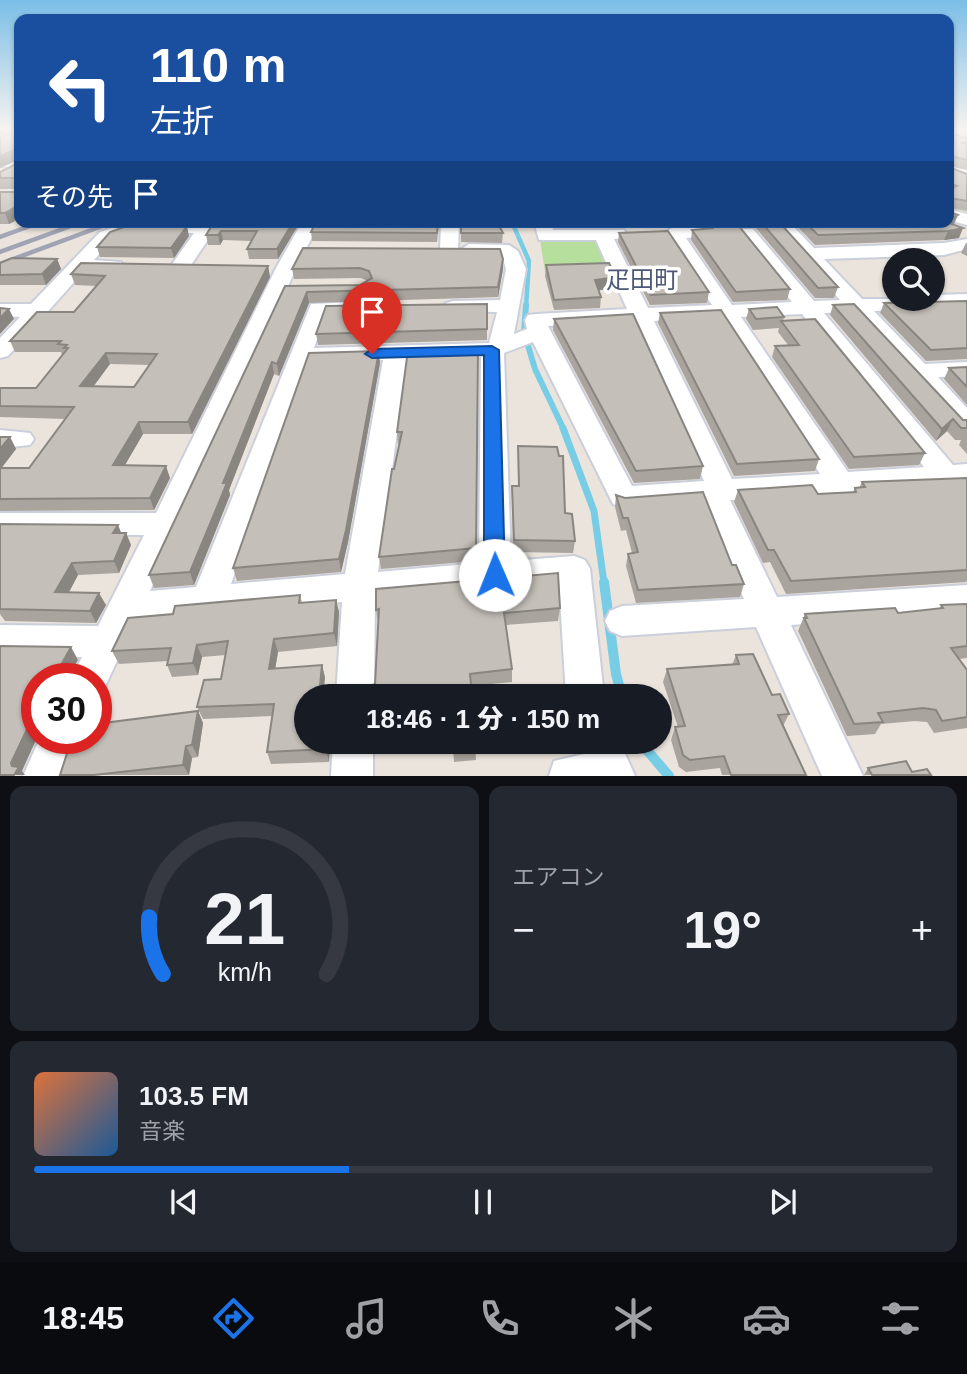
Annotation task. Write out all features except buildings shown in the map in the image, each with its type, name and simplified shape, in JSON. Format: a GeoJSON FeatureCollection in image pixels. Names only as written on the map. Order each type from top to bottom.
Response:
{"type":"FeatureCollection","features":[{"type":"Feature","properties":{"kind":"street"},"geometry":{"type":"LineString","coordinates":[[0,351],[106,236],[127,228],[207,228],[180,267]]}},
{"type":"Feature","properties":{"kind":"street"},"geometry":{"type":"LineString","coordinates":[[97,663],[282,278],[304,249],[309,228]]}},
{"type":"Feature","properties":{"kind":"street"},"geometry":{"type":"LineString","coordinates":[[448,228],[442,250],[509,251],[516,269],[508,306],[515,341],[495,575]]}},
{"type":"Feature","properties":{"kind":"street"},"geometry":{"type":"LineString","coordinates":[[544,228],[545,236],[703,232],[700,228]]}},
{"type":"Feature","properties":{"kind":"street"},"geometry":{"type":"LineString","coordinates":[[785,228],[967,423]]}},
{"type":"Feature","properties":{"kind":"street"},"geometry":{"type":"LineString","coordinates":[[627,232],[640,315],[722,489]]}},
{"type":"Feature","properties":{"kind":"street"},"geometry":{"type":"LineString","coordinates":[[674,233],[838,481]]}},
{"type":"Feature","properties":{"kind":"street"},"geometry":{"type":"LineString","coordinates":[[747,233],[808,308],[956,474]]}},
{"type":"Feature","properties":{"kind":"street"},"geometry":{"type":"LineString","coordinates":[[809,254],[944,249],[967,244]]}},
{"type":"Feature","properties":{"kind":"street"},"geometry":{"type":"LineString","coordinates":[[79,265],[130,266]]}},
{"type":"Feature","properties":{"kind":"street"},"geometry":{"type":"LineString","coordinates":[[155,266],[207,267]]}},
{"type":"Feature","properties":{"kind":"street"},"geometry":{"type":"LineString","coordinates":[[260,268],[305,288]]}},
{"type":"Feature","properties":{"kind":"street"},"geometry":{"type":"LineString","coordinates":[[300,355],[396,354],[515,341],[536,320],[967,300]]}},
{"type":"Feature","properties":{"kind":"street"},"geometry":{"type":"LineString","coordinates":[[427,307],[508,306]]}},
{"type":"Feature","properties":{"kind":"street"},"geometry":{"type":"LineString","coordinates":[[208,600],[318,308],[386,307]]}},
{"type":"Feature","properties":{"kind":"street"},"geometry":{"type":"LineString","coordinates":[[0,310],[38,311]]}},
{"type":"Feature","properties":{"kind":"street"},"geometry":{"type":"LineString","coordinates":[[515,341],[623,497],[956,474]]}},
{"type":"Feature","properties":{"kind":"street"},"geometry":{"type":"LineString","coordinates":[[355,684],[359,588],[396,354]]}},
{"type":"Feature","properties":{"kind":"street"},"geometry":{"type":"LineString","coordinates":[[919,370],[967,369]]}},
{"type":"Feature","properties":{"kind":"street"},"geometry":{"type":"LineString","coordinates":[[722,489],[715,499],[843,775]]}},
{"type":"Feature","properties":{"kind":"street"},"geometry":{"type":"LineString","coordinates":[[3,523],[165,524]]}},
{"type":"Feature","properties":{"kind":"street"},"geometry":{"type":"LineString","coordinates":[[125,607],[574,569],[584,684]]}},
{"type":"Feature","properties":{"kind":"street"},"geometry":{"type":"LineString","coordinates":[[622,621],[769,614],[967,599]]}},
{"type":"Feature","properties":{"kind":"street"},"geometry":{"type":"LineString","coordinates":[[0,640],[107,642]]}},
{"type":"Feature","properties":{"kind":"street"},"geometry":{"type":"LineString","coordinates":[[43,775],[53,754]]}},
{"type":"Feature","properties":{"kind":"street"},"geometry":{"type":"LineString","coordinates":[[352,775],[353,754]]}},
{"type":"Feature","properties":{"kind":"street"},"geometry":{"type":"LineString","coordinates":[[569,775],[608,763]]}},
{"type":"Feature","properties":{"kind":"green space"},"geometry":{"type":"Polygon","coordinates":[[[595,237],[615,270],[545,272],[540,239],[595,237]]]}},
{"type":"Feature","properties":{"kind":"waterway"},"geometry":{"type":"LineString","coordinates":[[515,228],[529,261],[526,307]]}},
{"type":"Feature","properties":{"kind":"waterway"},"geometry":{"type":"LineString","coordinates":[[526,305],[524,332],[535,369],[564,430]]}},
{"type":"Feature","properties":{"kind":"waterway"},"geometry":{"type":"LineString","coordinates":[[563,428],[594,511],[604,583]]}},
{"type":"Feature","properties":{"kind":"waterway"},"geometry":{"type":"LineString","coordinates":[[604,582],[619,684]]}},
{"type":"Feature","properties":{"kind":"waterway"},"geometry":{"type":"LineString","coordinates":[[650,754],[669,776]]}},
{"type":"Feature","properties":{"kind":"railway"},"geometry":{"type":"LineString","coordinates":[[0,237],[25,228]]}},
{"type":"Feature","properties":{"kind":"railway"},"geometry":{"type":"LineString","coordinates":[[0,252],[66,228]]}},
{"type":"Feature","properties":{"kind":"railway"},"geometry":{"type":"LineString","coordinates":[[0,264],[97,228]]}},
{"type":"Feature","properties":{"kind":"district","name":"疋田町"},"geometry":{"type":"Point","coordinates":[642,280]}},
{"type":"Feature","properties":{"kind":"route"},"geometry":{"type":"LineString","coordinates":[[372,354],[492,350],[495,575]]}}]}
